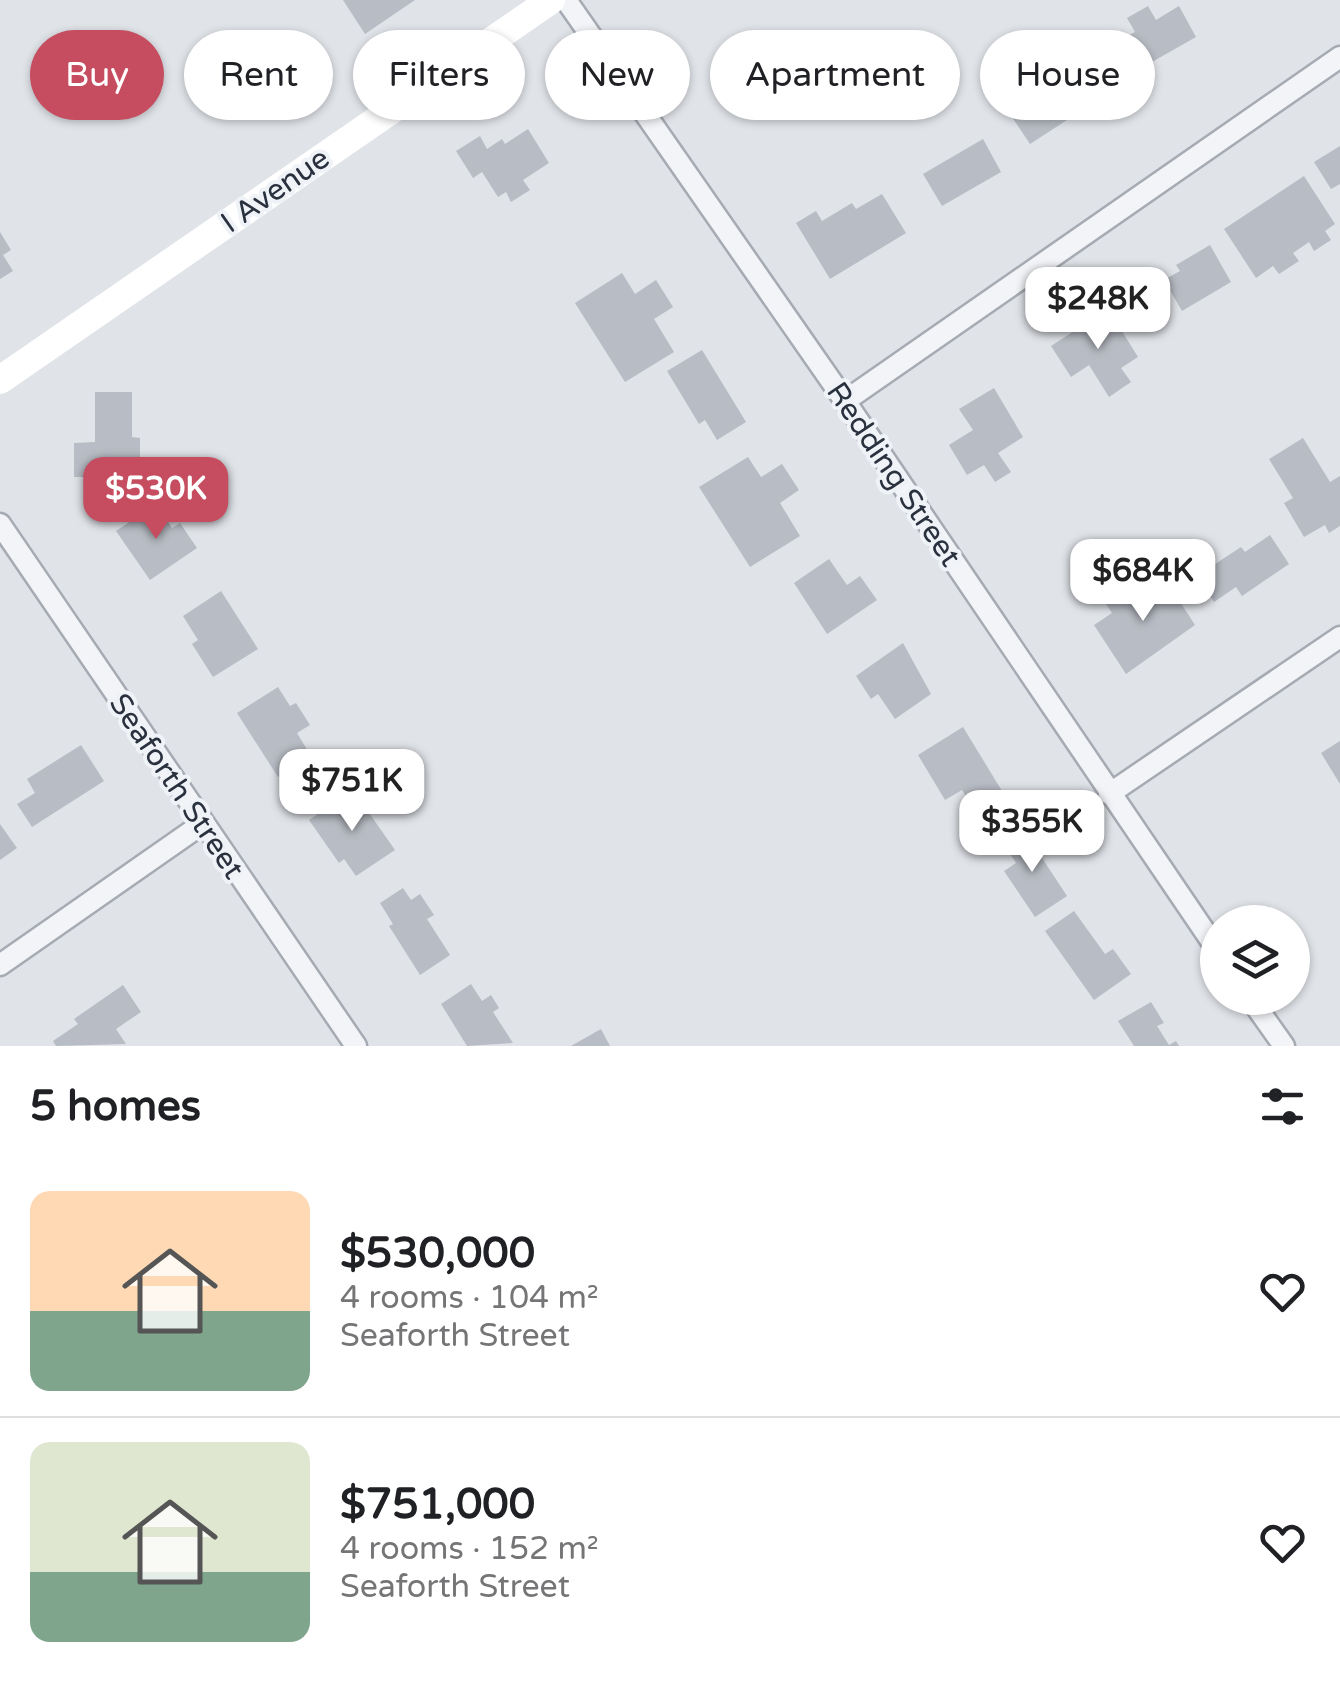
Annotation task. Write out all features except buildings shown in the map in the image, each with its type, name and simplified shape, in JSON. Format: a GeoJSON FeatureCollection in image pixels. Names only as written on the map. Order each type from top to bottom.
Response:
{"type":"FeatureCollection","features":[{"type":"Feature","properties":{"kind":"main road","name":"I Avenue"},"geometry":{"type":"LineString","coordinates":[[0,380],[551,0]]}},
{"type":"Feature","properties":{"kind":"street","name":"Redding Street"},"geometry":{"type":"LineString","coordinates":[[566,0],[845,401],[1200,925]]}},
{"type":"Feature","properties":{"kind":"street"},"geometry":{"type":"LineString","coordinates":[[845,401],[1340,57]]}},
{"type":"Feature","properties":{"kind":"street","name":"Seaforth Street"},"geometry":{"type":"LineString","coordinates":[[0,524],[356,1046]]}},
{"type":"Feature","properties":{"kind":"street"},"geometry":{"type":"LineString","coordinates":[[1109,794],[1340,636]]}},
{"type":"Feature","properties":{"kind":"street"},"geometry":{"type":"LineString","coordinates":[[0,966],[202,824]]}},
{"type":"Feature","properties":{"kind":"street"},"geometry":{"type":"LineString","coordinates":[[1262,1015],[1284,1046]]}}]}
